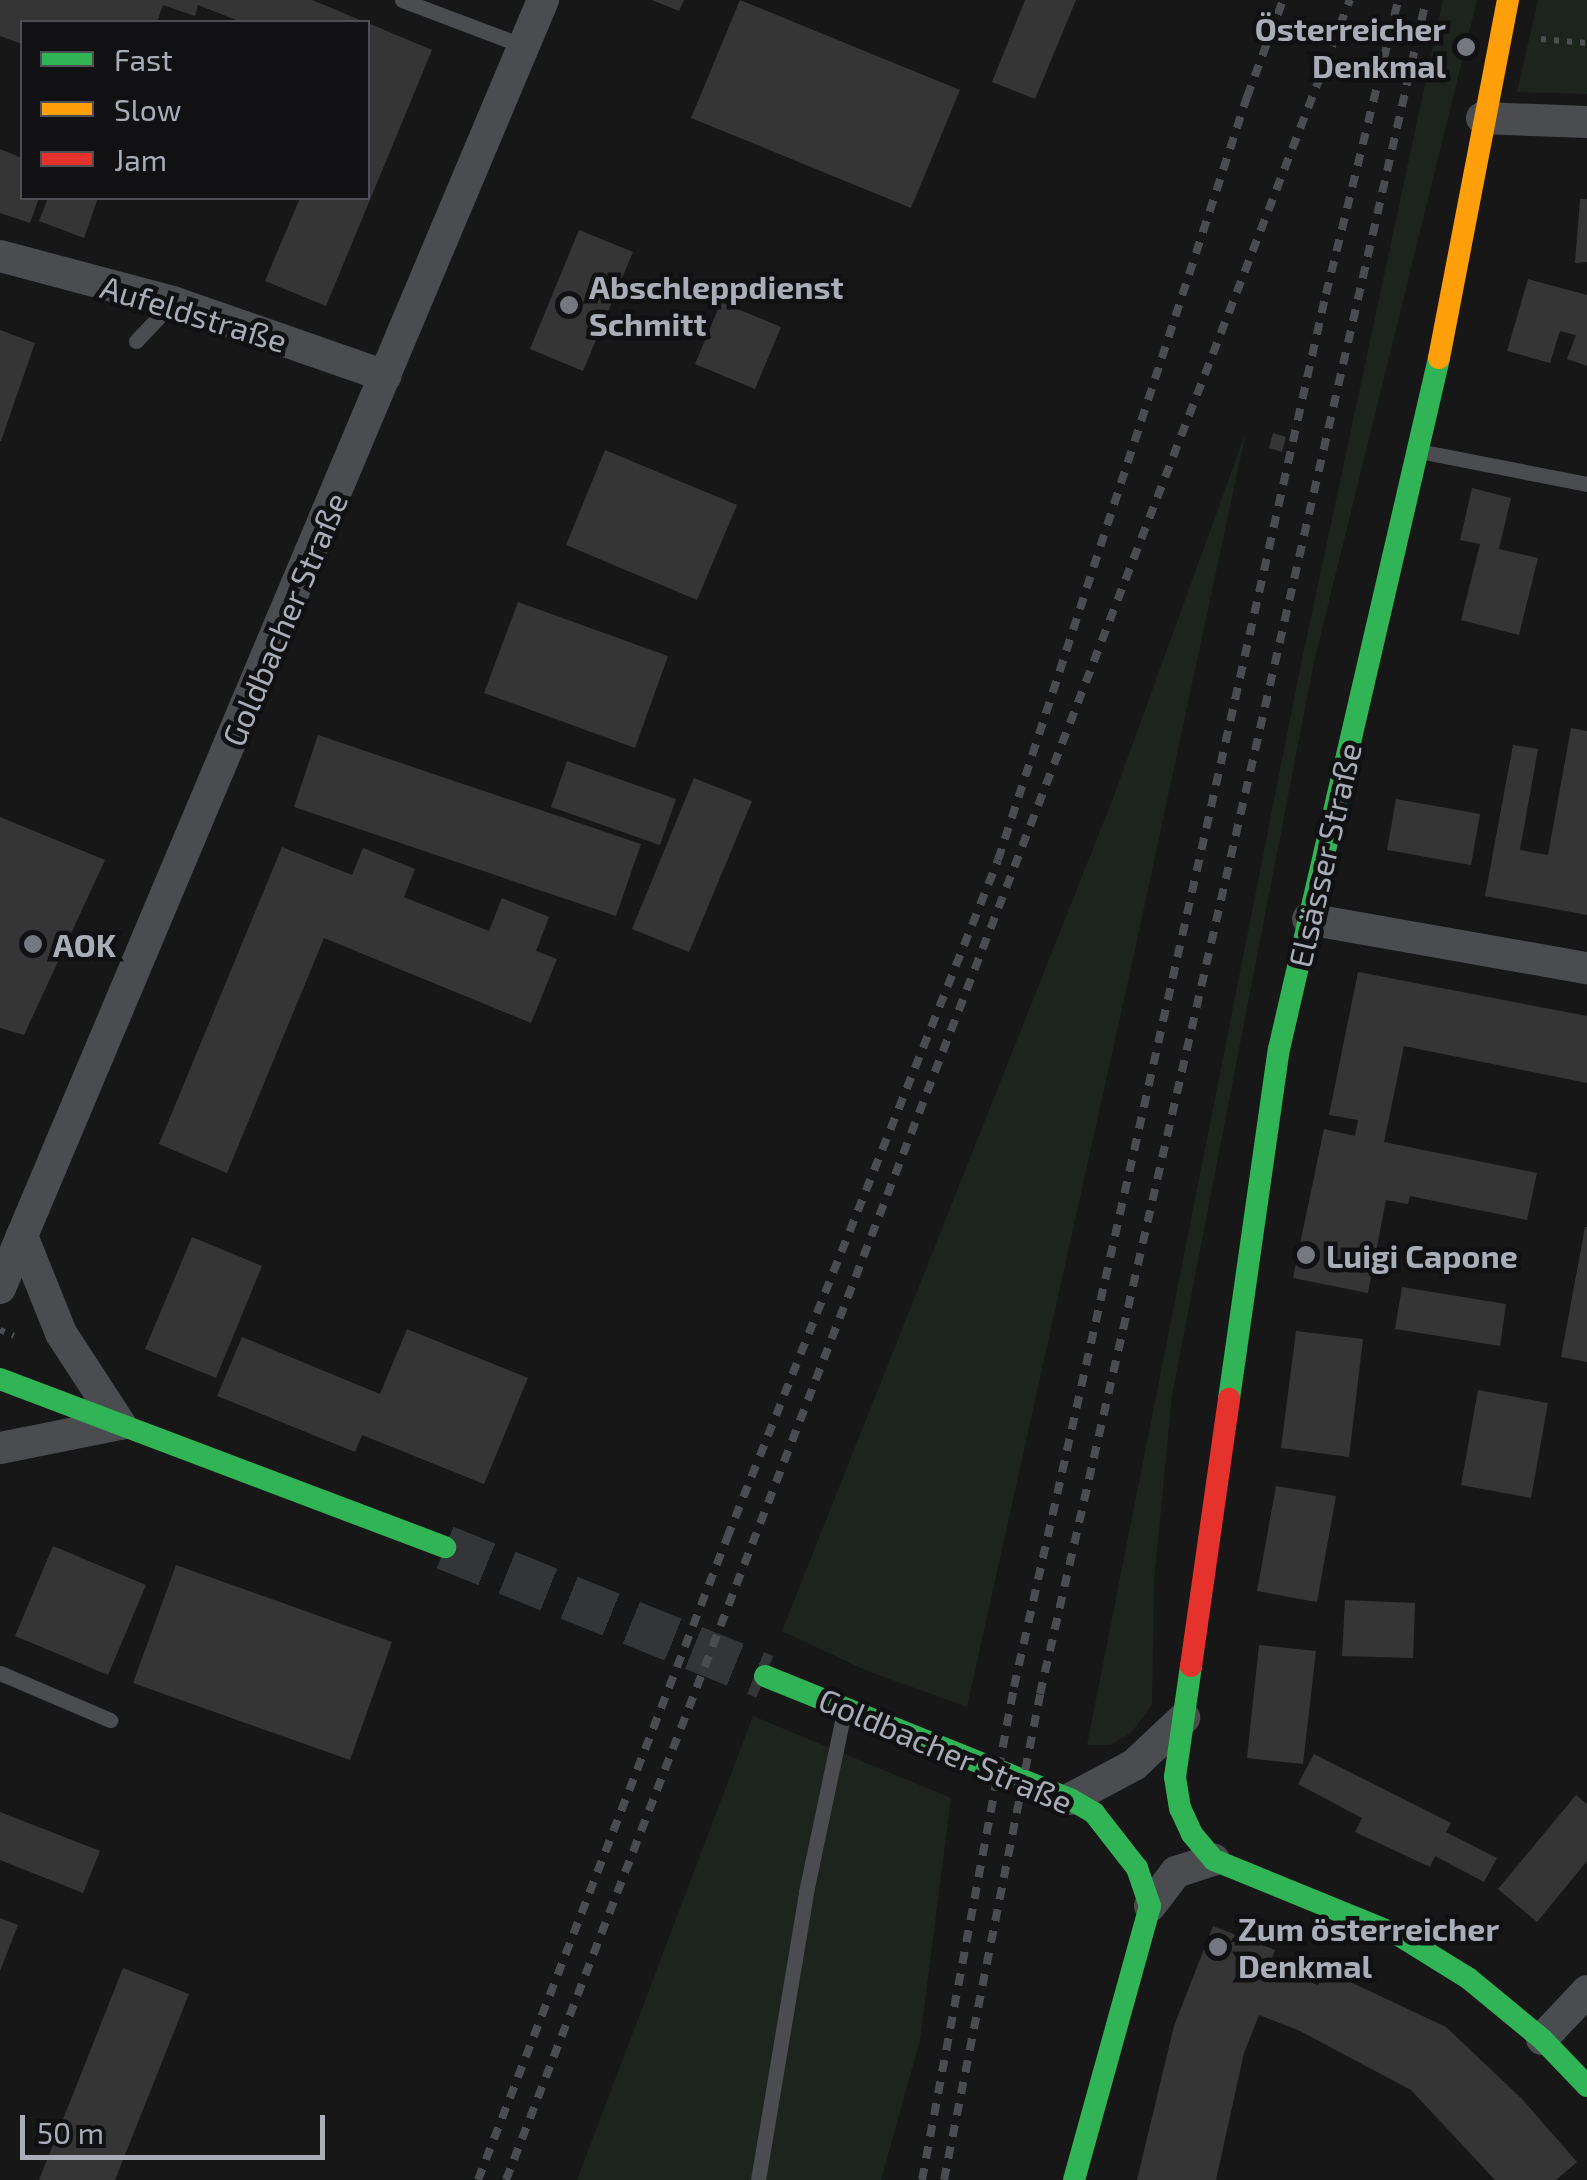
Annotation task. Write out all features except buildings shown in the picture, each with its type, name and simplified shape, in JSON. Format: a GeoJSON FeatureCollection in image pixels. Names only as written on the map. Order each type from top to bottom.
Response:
{"type":"FeatureCollection","features":[{"type":"Feature","properties":{"kind":"street","name":"Goldbacher Straße"},"geometry":{"type":"LineString","coordinates":[[0,1288],[11,1242],[386,376],[543,0]]}},
{"type":"Feature","properties":{"kind":"street","name":"Elsässer Straße"},"geometry":{"type":"LineString","coordinates":[[1214,1860],[1192,1834],[1180,1808],[1175,1778],[1279,1049],[1441,348],[1482,118],[1508,0]]}},
{"type":"Feature","properties":{"kind":"street"},"geometry":{"type":"LineString","coordinates":[[1482,118],[1587,122]]}},
{"type":"Feature","properties":{"kind":"street","name":"Aufeldstraße"},"geometry":{"type":"LineString","coordinates":[[0,256],[173,302],[386,376]]}},
{"type":"Feature","properties":{"kind":"street"},"geometry":{"type":"LineString","coordinates":[[1308,920],[1587,968]]}},
{"type":"Feature","properties":{"kind":"street"},"geometry":{"type":"LineString","coordinates":[[11,1242],[61,1334],[120,1424]]}},
{"type":"Feature","properties":{"kind":"street"},"geometry":{"type":"LineString","coordinates":[[0,1379],[445,1547]]}},
{"type":"Feature","properties":{"kind":"street"},"geometry":{"type":"LineString","coordinates":[[0,1448],[120,1424]]}},
{"type":"Feature","properties":{"kind":"street","name":"Goldbacher Straße"},"geometry":{"type":"LineString","coordinates":[[766,1676],[1070,1799],[1094,1813],[1112,1831],[1137,1868],[1150,1906]]}},
{"type":"Feature","properties":{"kind":"street"},"geometry":{"type":"LineString","coordinates":[[1070,1799],[1134,1765],[1184,1718]]}},
{"type":"Feature","properties":{"kind":"street"},"geometry":{"type":"LineString","coordinates":[[1074,2180],[1150,1906],[1176,1872],[1214,1860],[1400,1936],[1468,1978],[1542,2039],[1587,2086]]}},
{"type":"Feature","properties":{"kind":"street"},"geometry":{"type":"LineString","coordinates":[[1542,2039],[1587,1990]]}},
{"type":"Feature","properties":{"kind":"lane"},"geometry":{"type":"LineString","coordinates":[[402,0],[524,46]]}},
{"type":"Feature","properties":{"kind":"lane"},"geometry":{"type":"LineString","coordinates":[[136,341],[173,302]]}},
{"type":"Feature","properties":{"kind":"lane"},"geometry":{"type":"LineString","coordinates":[[1415,450],[1587,484]]}},
{"type":"Feature","properties":{"kind":"lane"},"geometry":{"type":"LineString","coordinates":[[0,1672],[110,1720]]}},
{"type":"Feature","properties":{"kind":"lane"},"geometry":{"type":"LineString","coordinates":[[758,2180],[806,1892],[846,1707]]}},
{"type":"Feature","properties":{"kind":"shaded area"},"geometry":{"type":"Polygon","coordinates":[[[1443,0],[1477,0],[1314,662],[1172,1395],[1154,1582],[1152,1705],[1131,1733],[1110,1745],[1087,1745],[1301,664],[1443,0]]]}},
{"type":"Feature","properties":{"kind":"shaded area"},"geometry":{"type":"Polygon","coordinates":[[[1538,0],[1587,0],[1587,94],[1517,92],[1538,0]]]}},
{"type":"Feature","properties":{"kind":"shaded area"},"geometry":{"type":"Polygon","coordinates":[[[1246,432],[967,1707],[865,1670],[782,1631],[1112,801],[1246,432]]]}},
{"type":"Feature","properties":{"kind":"shaded area"},"geometry":{"type":"Polygon","coordinates":[[[753,1716],[951,1798],[920,2040],[881,2180],[577,2180],[753,1716]]]}},
{"type":"Feature","properties":{"kind":"tunnel"},"geometry":{"type":"LineString","coordinates":[[445,1547],[765,1676]]}},
{"type":"Feature","properties":{"kind":"railway"},"geometry":{"type":"LineString","coordinates":[[478,2180],[727,1538],[998,860],[1247,97],[1283,0]]}},
{"type":"Feature","properties":{"kind":"railway"},"geometry":{"type":"LineString","coordinates":[[506,2180],[1350,0]]}},
{"type":"Feature","properties":{"kind":"railway"},"geometry":{"type":"LineString","coordinates":[[922,2180],[1014,1687],[1326,294],[1398,0]]}},
{"type":"Feature","properties":{"kind":"railway"},"geometry":{"type":"LineString","coordinates":[[944,2180],[1040,1694],[1426,0]]}},
{"type":"Feature","properties":{"kind":"traffic: fast"},"geometry":{"type":"LineString","coordinates":[[1229,1399],[1279,1049],[1439,358]]}},
{"type":"Feature","properties":{"kind":"traffic: fast"},"geometry":{"type":"LineString","coordinates":[[0,1379],[445,1547]]}},
{"type":"Feature","properties":{"kind":"traffic: fast"},"geometry":{"type":"LineString","coordinates":[[1191,1666],[1175,1777],[1180,1808],[1192,1834],[1214,1860],[1400,1936],[1468,1978],[1542,2039],[1587,2086]]}},
{"type":"Feature","properties":{"kind":"traffic: fast"},"geometry":{"type":"LineString","coordinates":[[765,1676],[1070,1799],[1094,1813],[1137,1868],[1150,1906],[1074,2180]]}},
{"type":"Feature","properties":{"kind":"traffic: slow"},"geometry":{"type":"LineString","coordinates":[[1439,358],[1508,0]]}},
{"type":"Feature","properties":{"kind":"traffic: jam"},"geometry":{"type":"LineString","coordinates":[[1191,1666],[1229,1399]]}},
{"type":"Feature","properties":{"kind":"place","name":"Österreicher Denkmal"},"geometry":{"type":"Point","coordinates":[1466,47]}},
{"type":"Feature","properties":{"kind":"place","name":"Abschleppdienst Schmitt"},"geometry":{"type":"Point","coordinates":[569,305]}},
{"type":"Feature","properties":{"kind":"place","name":"AOK"},"geometry":{"type":"Point","coordinates":[33,944]}},
{"type":"Feature","properties":{"kind":"place","name":"Luigi Capone"},"geometry":{"type":"Point","coordinates":[1306,1255]}},
{"type":"Feature","properties":{"kind":"place","name":"Zum österreicher Denkmal"},"geometry":{"type":"Point","coordinates":[1218,1947]}}]}
